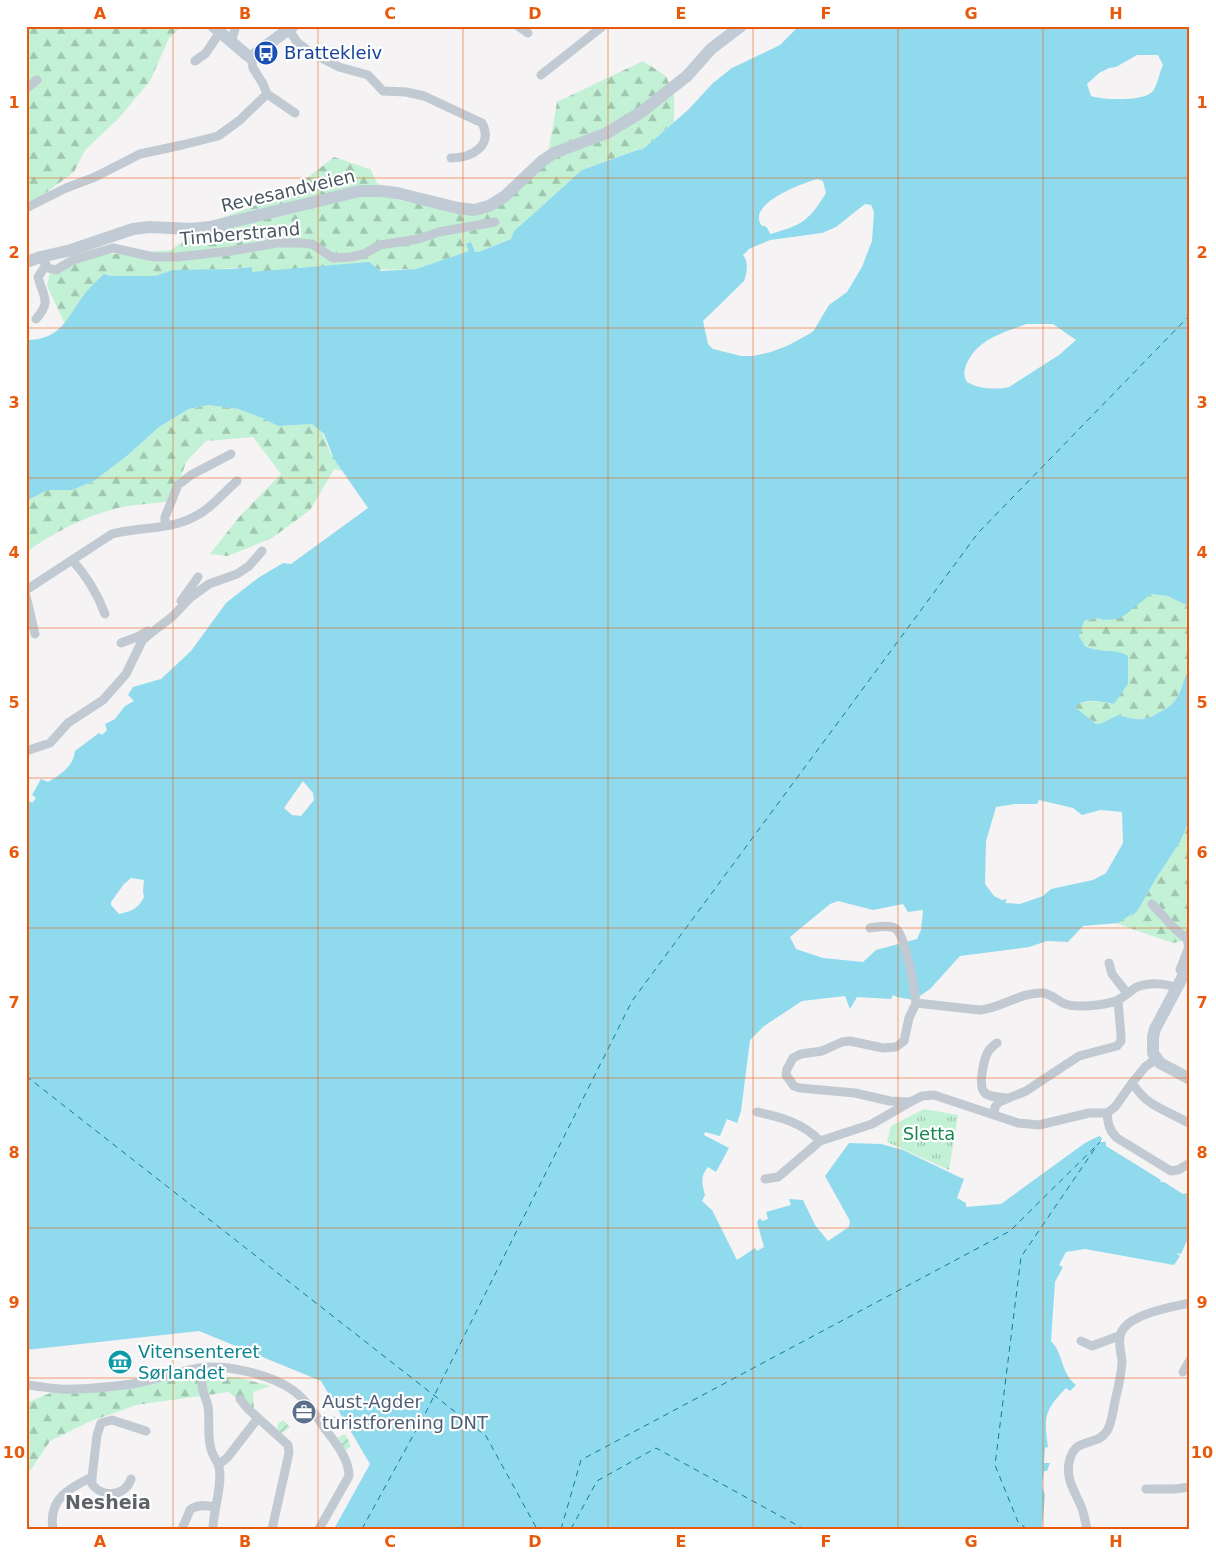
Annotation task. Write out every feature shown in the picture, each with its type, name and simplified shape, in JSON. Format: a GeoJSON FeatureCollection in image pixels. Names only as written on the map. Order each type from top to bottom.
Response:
{"type":"FeatureCollection","features":[{"type":"Feature","properties":{"kind":"main road","name":"Revesandveien"},"geometry":{"type":"LineString","coordinates":[[26,262],[44,261],[133,229],[149,227],[191,229],[210,227],[360,191],[397,193],[458,208],[481,209],[505,196],[542,161],[554,153],[607,133],[640,113],[688,76],[711,49],[741,26]]}},
{"type":"Feature","properties":{"kind":"main road"},"geometry":{"type":"LineString","coordinates":[[216,29],[251,57],[291,28]]}},
{"type":"Feature","properties":{"kind":"main road"},"geometry":{"type":"LineString","coordinates":[[1190,963],[1175,987],[1153,1037],[1152,1048],[1156,1059],[1166,1067],[1190,1079]]}},
{"type":"Feature","properties":{"kind":"street"},"geometry":{"type":"LineString","coordinates":[[231,42],[236,26]]}},
{"type":"Feature","properties":{"kind":"street"},"geometry":{"type":"LineString","coordinates":[[518,26],[528,33]]}},
{"type":"Feature","properties":{"kind":"street"},"geometry":{"type":"LineString","coordinates":[[541,75],[603,26]]}},
{"type":"Feature","properties":{"kind":"street"},"geometry":{"type":"LineString","coordinates":[[291,28],[297,42],[310,52],[340,67],[368,75],[383,91],[406,92],[424,96],[482,123],[486,134],[482,146],[468,156],[451,158]]}},
{"type":"Feature","properties":{"kind":"street"},"geometry":{"type":"LineString","coordinates":[[196,61],[206,52],[216,29]]}},
{"type":"Feature","properties":{"kind":"street"},"geometry":{"type":"LineString","coordinates":[[251,57],[253,68],[268,94],[295,113]]}},
{"type":"Feature","properties":{"kind":"street"},"geometry":{"type":"LineString","coordinates":[[26,89],[37,80]]}},
{"type":"Feature","properties":{"kind":"street"},"geometry":{"type":"LineString","coordinates":[[26,208],[66,188],[95,177],[140,154],[218,136],[240,120],[268,94]]}},
{"type":"Feature","properties":{"kind":"street","name":"Timberstrand"},"geometry":{"type":"LineString","coordinates":[[44,261],[52,270],[56,270],[73,260],[113,248],[154,257],[177,257],[292,243],[312,244],[333,258],[345,258],[364,254],[380,245],[418,239],[439,232],[495,222]]}},
{"type":"Feature","properties":{"kind":"street"},"geometry":{"type":"LineString","coordinates":[[36,319],[46,305],[46,296],[38,277],[44,261]]}},
{"type":"Feature","properties":{"kind":"street"},"geometry":{"type":"LineString","coordinates":[[165,526],[165,517],[178,485],[191,474],[231,454]]}},
{"type":"Feature","properties":{"kind":"street"},"geometry":{"type":"LineString","coordinates":[[26,590],[112,534],[126,530],[165,526],[193,518],[209,508],[237,481]]}},
{"type":"Feature","properties":{"kind":"street"},"geometry":{"type":"LineString","coordinates":[[26,751],[50,742],[68,723],[103,700],[126,674],[142,642],[158,627],[191,597],[209,584],[237,574],[249,566],[262,551]]}},
{"type":"Feature","properties":{"kind":"street"},"geometry":{"type":"LineString","coordinates":[[72,560],[84,572],[93,586],[105,614]]}},
{"type":"Feature","properties":{"kind":"street"},"geometry":{"type":"LineString","coordinates":[[121,644],[158,627],[181,601],[198,577]]}},
{"type":"Feature","properties":{"kind":"street"},"geometry":{"type":"LineString","coordinates":[[26,596],[35,634]]}},
{"type":"Feature","properties":{"kind":"street"},"geometry":{"type":"LineString","coordinates":[[916,1003],[980,1010],[990,1009],[1012,999],[1044,993],[1071,1006],[1102,1004],[1118,1000],[1137,987],[1146,984],[1175,987],[1189,947],[1187,939],[1152,904]]}},
{"type":"Feature","properties":{"kind":"street"},"geometry":{"type":"LineString","coordinates":[[870,928],[892,926],[898,930],[903,942],[914,986],[916,1003],[909,1018],[904,1041],[896,1047],[883,1048],[850,1041],[842,1042],[822,1051],[801,1054],[794,1058],[787,1069],[786,1075],[794,1086],[800,1088],[855,1093],[890,1101],[910,1102]]}},
{"type":"Feature","properties":{"kind":"street"},"geometry":{"type":"LineString","coordinates":[[1109,963],[1112,974],[1127,993]]}},
{"type":"Feature","properties":{"kind":"street"},"geometry":{"type":"LineString","coordinates":[[994,1115],[994,1107],[999,1102],[1026,1091],[1079,1056],[1117,1046],[1121,1041],[1118,1000]]}},
{"type":"Feature","properties":{"kind":"street"},"geometry":{"type":"LineString","coordinates":[[996,1043],[990,1049],[985,1060],[982,1083],[984,1092],[988,1095],[1011,1098]]}},
{"type":"Feature","properties":{"kind":"street"},"geometry":{"type":"LineString","coordinates":[[765,1179],[778,1177],[820,1141],[872,1124],[922,1096],[934,1095],[1018,1123],[1038,1125],[1089,1113],[1107,1113],[1115,1107],[1145,1067],[1156,1059]]}},
{"type":"Feature","properties":{"kind":"street"},"geometry":{"type":"LineString","coordinates":[[1132,1083],[1142,1096],[1152,1104],[1190,1124]]}},
{"type":"Feature","properties":{"kind":"street"},"geometry":{"type":"LineString","coordinates":[[757,1112],[792,1122],[813,1133],[820,1141]]}},
{"type":"Feature","properties":{"kind":"street"},"geometry":{"type":"LineString","coordinates":[[1107,1113],[1111,1132],[1117,1138],[1148,1157],[1172,1171],[1178,1170],[1190,1163]]}},
{"type":"Feature","properties":{"kind":"street"},"geometry":{"type":"LineString","coordinates":[[1086,1529],[1082,1508],[1069,1479],[1068,1465],[1071,1452],[1079,1445],[1096,1439],[1108,1430],[1122,1363],[1120,1337],[1122,1331],[1127,1325],[1140,1318],[1162,1309],[1190,1303]]}},
{"type":"Feature","properties":{"kind":"street"},"geometry":{"type":"LineString","coordinates":[[1081,1341],[1092,1346],[1116,1336],[1120,1337]]}},
{"type":"Feature","properties":{"kind":"street"},"geometry":{"type":"LineString","coordinates":[[1183,1372],[1190,1360]]}},
{"type":"Feature","properties":{"kind":"street"},"geometry":{"type":"LineString","coordinates":[[26,1385],[61,1389],[106,1387],[134,1384],[187,1371],[213,1367],[233,1368],[281,1383],[306,1402],[338,1446],[349,1470],[349,1476],[319,1529]]}},
{"type":"Feature","properties":{"kind":"street"},"geometry":{"type":"LineString","coordinates":[[202,1383],[208,1407],[211,1450],[218,1466],[220,1479],[213,1529]]}},
{"type":"Feature","properties":{"kind":"street"},"geometry":{"type":"LineString","coordinates":[[240,1398],[258,1418],[288,1445],[290,1453],[272,1529]]}},
{"type":"Feature","properties":{"kind":"street"},"geometry":{"type":"LineString","coordinates":[[218,1466],[258,1418]]}},
{"type":"Feature","properties":{"kind":"street"},"geometry":{"type":"LineString","coordinates":[[131,1479],[125,1490],[116,1493],[97,1491],[92,1484],[92,1476],[97,1435],[102,1423],[112,1420],[146,1431]]}},
{"type":"Feature","properties":{"kind":"street"},"geometry":{"type":"LineString","coordinates":[[53,1529],[53,1510],[58,1500],[70,1487],[92,1476]]}},
{"type":"Feature","properties":{"kind":"street"},"geometry":{"type":"LineString","coordinates":[[1146,1489],[1190,1487]]}},
{"type":"Feature","properties":{"kind":"street"},"geometry":{"type":"LineString","coordinates":[[182,1529],[192,1508],[215,1506]]}},
{"type":"Feature","properties":{"kind":"green space"},"geometry":{"type":"Polygon","coordinates":[[[26,26],[182,26],[169,38],[150,81],[119,118],[85,150],[74,172],[40,197],[26,202],[26,144],[29,128],[26,125],[26,26]]]}},
{"type":"Feature","properties":{"kind":"green space"},"geometry":{"type":"Polygon","coordinates":[[[643,61],[666,76],[674,95],[674,122],[642,150],[639,149],[582,170],[514,231],[511,239],[479,252],[475,252],[471,242],[469,251],[416,269],[252,272],[251,267],[169,272],[156,276],[112,276],[107,274],[83,295],[65,324],[47,286],[51,267],[77,253],[124,254],[171,250],[210,222],[254,206],[297,186],[334,157],[370,168],[377,183],[398,200],[471,213],[546,165],[557,102],[643,61]]]}},
{"type":"Feature","properties":{"kind":"green space"},"geometry":{"type":"Polygon","coordinates":[[[209,405],[238,409],[278,426],[312,424],[322,433],[331,454],[343,471],[334,469],[310,510],[272,538],[228,556],[210,554],[240,516],[281,474],[253,437],[206,441],[186,462],[173,501],[127,506],[100,513],[62,530],[26,552],[26,501],[48,490],[72,490],[94,481],[128,455],[159,427],[190,409],[209,405]]]}},
{"type":"Feature","properties":{"kind":"green space"},"geometry":{"type":"Polygon","coordinates":[[[1151,594],[1168,596],[1190,607],[1190,668],[1181,690],[1171,705],[1151,717],[1137,719],[1118,715],[1096,724],[1075,707],[1076,705],[1090,702],[1114,704],[1128,680],[1107,650],[1100,651],[1085,646],[1079,637],[1083,621],[1095,618],[1104,620],[1151,594]]]}},
{"type":"Feature","properties":{"kind":"green space"},"geometry":{"type":"Polygon","coordinates":[[[1190,819],[1190,939],[1173,943],[1115,923],[1138,910],[1180,842],[1190,819]]]}},
{"type":"Feature","properties":{"kind":"green space","name":"Sletta"},"geometry":{"type":"Polygon","coordinates":[[[924,1109],[958,1115],[949,1170],[887,1142],[891,1126],[924,1109]]]}},
{"type":"Feature","properties":{"kind":"green space"},"geometry":{"type":"Polygon","coordinates":[[[190,1377],[236,1377],[270,1386],[253,1392],[254,1415],[229,1392],[136,1405],[91,1421],[50,1441],[26,1477],[26,1403],[53,1392],[190,1377]]]}},
{"type":"Feature","properties":{"kind":"green space"},"geometry":{"type":"Polygon","coordinates":[[[335,1416],[341,1426],[333,1430],[326,1421],[335,1416]]]}},
{"type":"Feature","properties":{"kind":"green space"},"geometry":{"type":"Polygon","coordinates":[[[283,1420],[290,1427],[281,1434],[277,1428],[278,1424],[283,1420]]]}},
{"type":"Feature","properties":{"kind":"green space"},"geometry":{"type":"Polygon","coordinates":[[[345,1434],[351,1446],[345,1451],[338,1438],[345,1434]]]}},
{"type":"Feature","properties":{"kind":"water"},"geometry":{"type":"Polygon","coordinates":[[[799,26],[1190,26],[1190,607],[1168,596],[1151,594],[1118,619],[1104,620],[1095,618],[1084,621],[1079,636],[1085,646],[1118,652],[1128,656],[1128,684],[1114,704],[1088,701],[1075,707],[1096,724],[1118,715],[1137,719],[1151,717],[1174,702],[1190,668],[1190,819],[1180,842],[1138,910],[1130,918],[1133,913],[1118,923],[1083,926],[1068,942],[1047,941],[1029,947],[960,956],[930,989],[914,1000],[893,995],[891,999],[857,997],[850,1009],[845,996],[802,1001],[764,1026],[750,1040],[741,1111],[737,1123],[727,1119],[720,1136],[705,1132],[704,1135],[729,1148],[716,1172],[708,1167],[704,1174],[705,1195],[702,1201],[712,1210],[737,1260],[755,1248],[757,1251],[764,1247],[757,1222],[760,1218],[762,1221],[768,1219],[766,1212],[791,1205],[789,1199],[803,1200],[815,1225],[828,1241],[849,1227],[850,1221],[825,1176],[849,1143],[881,1144],[903,1150],[964,1179],[957,1198],[966,1203],[966,1207],[1001,1204],[1085,1143],[1099,1136],[1102,1138],[1101,1142],[1106,1142],[1106,1146],[1161,1180],[1160,1182],[1164,1182],[1183,1194],[1188,1193],[1190,1234],[1181,1254],[1176,1253],[1180,1256],[1174,1265],[1085,1249],[1066,1252],[1059,1265],[1063,1267],[1055,1282],[1051,1341],[1058,1352],[1064,1369],[1076,1385],[1070,1391],[1066,1388],[1053,1403],[1047,1415],[1048,1447],[1045,1448],[1044,1463],[1050,1463],[1047,1471],[1044,1471],[1042,1486],[1045,1495],[1042,1527],[1046,1529],[334,1529],[370,1464],[321,1381],[199,1331],[26,1350],[26,807],[30,801],[32,803],[36,798],[32,795],[41,779],[48,782],[62,773],[72,761],[75,751],[99,733],[102,735],[107,730],[105,724],[115,719],[125,706],[134,701],[128,695],[133,687],[161,679],[191,651],[226,603],[258,578],[283,563],[291,564],[368,508],[334,459],[324,434],[312,424],[278,426],[238,409],[209,405],[189,409],[159,427],[128,455],[94,481],[72,490],[48,490],[26,501],[26,340],[46,337],[60,328],[84,294],[104,274],[112,276],[155,276],[173,270],[252,267],[252,272],[369,262],[381,271],[416,269],[469,251],[466,244],[471,242],[475,252],[479,252],[511,239],[514,231],[582,170],[640,149],[642,150],[688,110],[713,83],[732,68],[780,45],[799,26]],[[1137,55],[1116,67],[1099,73],[1087,84],[1091,96],[1124,99],[1149,95],[1154,89],[1163,65],[1158,55],[1137,55]],[[818,179],[780,194],[763,208],[759,215],[760,223],[766,227],[770,234],[790,228],[803,221],[814,210],[826,193],[823,181],[818,179]],[[865,204],[836,227],[822,233],[770,240],[749,249],[743,255],[747,267],[744,281],[703,321],[708,344],[713,349],[741,356],[753,356],[787,346],[814,330],[829,305],[847,292],[862,267],[872,241],[874,212],[871,205],[865,204]],[[1026,324],[984,342],[972,355],[965,370],[967,382],[987,388],[1009,387],[1059,355],[1076,340],[1053,324],[1026,324]],[[303,781],[284,808],[292,815],[301,816],[314,800],[313,793],[303,781]],[[1039,800],[1037,804],[1015,804],[996,807],[986,841],[985,884],[994,896],[1002,900],[1007,899],[1005,903],[1020,904],[1043,896],[1051,889],[1093,880],[1106,873],[1123,843],[1122,812],[1100,810],[1082,815],[1073,808],[1039,800]],[[131,878],[124,884],[111,902],[111,905],[119,914],[134,909],[144,897],[144,880],[131,878]],[[838,901],[830,904],[790,937],[796,949],[823,958],[863,962],[876,950],[917,939],[921,930],[923,910],[908,912],[903,904],[873,910],[838,901]]]}},
{"type":"Feature","properties":{"kind":"ferry route"},"geometry":{"type":"LineString","coordinates":[[362,1529],[426,1412],[632,1001],[978,533],[1190,315]]}},
{"type":"Feature","properties":{"kind":"ferry route"},"geometry":{"type":"LineString","coordinates":[[26,1076],[486,1436],[537,1529]]}},
{"type":"Feature","properties":{"kind":"ferry route"},"geometry":{"type":"LineString","coordinates":[[561,1529],[581,1460],[1010,1231],[1100,1142]]}},
{"type":"Feature","properties":{"kind":"ferry route"},"geometry":{"type":"LineString","coordinates":[[1027,1529],[1018,1522],[995,1465],[1021,1257],[1098,1144]]}},
{"type":"Feature","properties":{"kind":"ferry route"},"geometry":{"type":"LineString","coordinates":[[571,1529],[597,1481],[656,1448],[804,1529]]}},
{"type":"Feature","properties":{"kind":"place","name":"Brattekleiv"},"geometry":{"type":"Point","coordinates":[266,53]}},
{"type":"Feature","properties":{"kind":"place","name":"Vitensenteret Sørlandet"},"geometry":{"type":"Point","coordinates":[120,1362]}},
{"type":"Feature","properties":{"kind":"place","name":"Aust-Agder turistforening DNT"},"geometry":{"type":"Point","coordinates":[304,1412]}},
{"type":"Feature","properties":{"kind":"district","name":"Nesheia"},"geometry":{"type":"Point","coordinates":[108,1502]}}]}
